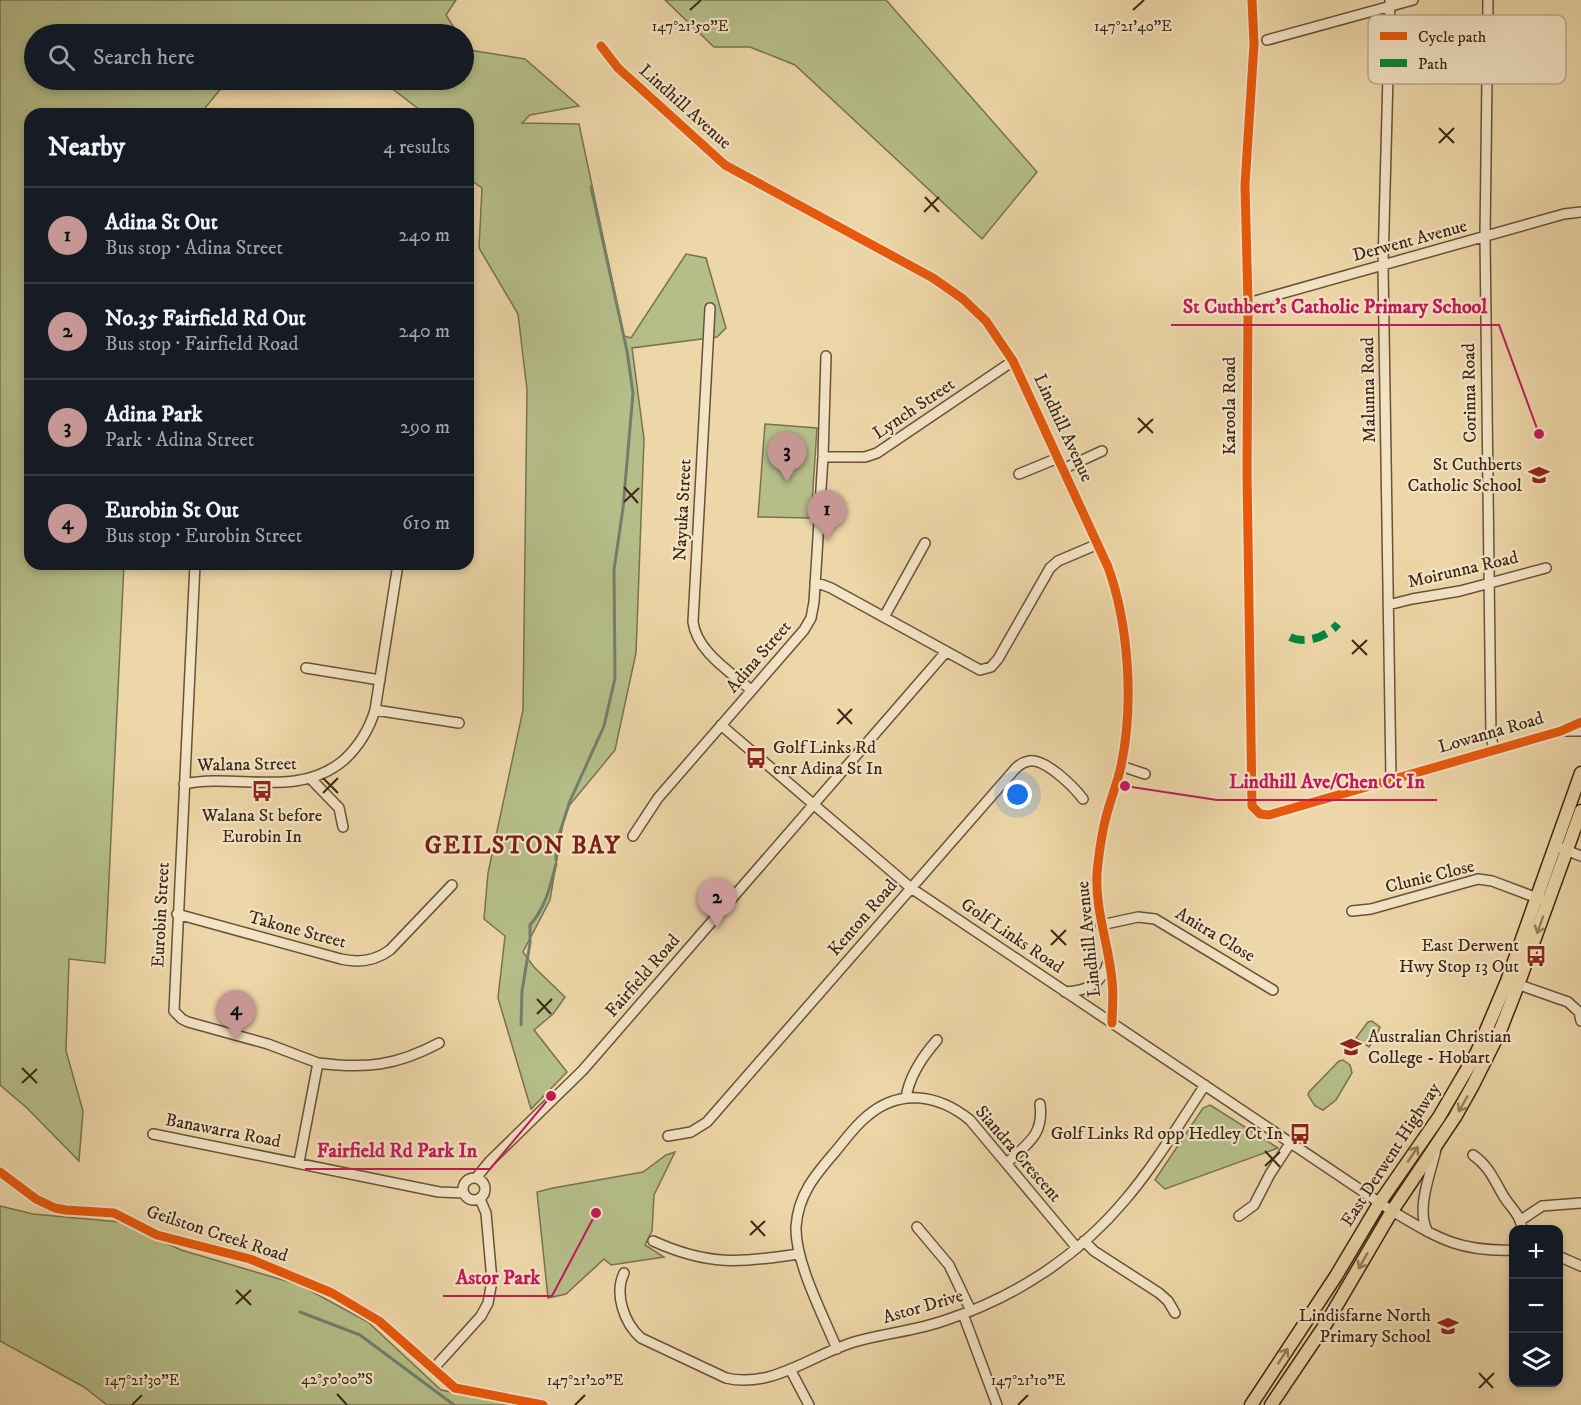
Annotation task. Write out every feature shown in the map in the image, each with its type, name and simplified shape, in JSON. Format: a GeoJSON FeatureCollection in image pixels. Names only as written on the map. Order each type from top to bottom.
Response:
{"type":"FeatureCollection","features":[{"type":"Feature","properties":{"kind":"main road","name":"East Derwent Highway"},"geometry":{"type":"LineString","coordinates":[[1271,1405],[1327,1322],[1392,1211],[1455,1117],[1478,1075],[1500,1030],[1512,983],[1562,848],[1581,773]]}},
{"type":"Feature","properties":{"kind":"main road","name":"East Derwent Highway"},"geometry":{"type":"LineString","coordinates":[[1562,848],[1581,811]]}},
{"type":"Feature","properties":{"kind":"main road","name":"East Derwent Highway"},"geometry":{"type":"LineString","coordinates":[[1251,1405],[1336,1276],[1380,1202],[1466,1073],[1512,983]]}},
{"type":"Feature","properties":{"kind":"street","name":"Karoola Road"},"geometry":{"type":"LineString","coordinates":[[1252,0],[1254,44],[1245,185],[1248,303],[1247,472],[1250,721],[1252,806],[1257,812]]}},
{"type":"Feature","properties":{"kind":"street"},"geometry":{"type":"LineString","coordinates":[[1267,40],[1390,3],[1413,0]]}},
{"type":"Feature","properties":{"kind":"street","name":"Corinna Road"},"geometry":{"type":"LineString","coordinates":[[1488,0],[1488,15]]}},
{"type":"Feature","properties":{"kind":"street","name":"Lindhill Avenue"},"geometry":{"type":"LineString","coordinates":[[601,46],[618,68],[725,165],[951,289],[986,321],[1013,362],[1098,544],[1114,586],[1127,660],[1128,687],[1121,766],[1108,811],[1100,851],[1097,894],[1113,982],[1112,1023]]}},
{"type":"Feature","properties":{"kind":"street","name":"Malunna Road"},"geometry":{"type":"LineString","coordinates":[[1388,84],[1383,265],[1391,779]]}},
{"type":"Feature","properties":{"kind":"street","name":"Corinna Road"},"geometry":{"type":"LineString","coordinates":[[1487,84],[1485,237],[1491,737],[1494,749]]}},
{"type":"Feature","properties":{"kind":"street","name":"Derwent Avenue"},"geometry":{"type":"LineString","coordinates":[[1248,303],[1564,214],[1581,212]]}},
{"type":"Feature","properties":{"kind":"street","name":"Nayuka Street"},"geometry":{"type":"LineString","coordinates":[[710,309],[693,622],[695,633],[702,645],[752,690]]}},
{"type":"Feature","properties":{"kind":"street","name":"Adina Street"},"geometry":{"type":"LineString","coordinates":[[633,836],[658,798],[809,623],[814,610],[824,457],[826,356]]}},
{"type":"Feature","properties":{"kind":"street","name":"Lynch Street"},"geometry":{"type":"LineString","coordinates":[[824,457],[865,457],[877,453],[1013,362]]}},
{"type":"Feature","properties":{"kind":"street","name":"Lindhill Avenue"},"geometry":{"type":"LineString","coordinates":[[1063,469],[1102,451]]}},
{"type":"Feature","properties":{"kind":"street","name":"Lindhill Avenue"},"geometry":{"type":"LineString","coordinates":[[1019,474],[1058,458]]}},
{"type":"Feature","properties":{"kind":"street"},"geometry":{"type":"LineString","coordinates":[[884,617],[926,543]]}},
{"type":"Feature","properties":{"kind":"street"},"geometry":{"type":"LineString","coordinates":[[815,582],[831,588],[945,653],[980,670],[991,667],[998,659],[1050,568],[1058,561],[1098,544]]}},
{"type":"Feature","properties":{"kind":"street","name":"Moirunna Road"},"geometry":{"type":"LineString","coordinates":[[1388,606],[1546,568]]}},
{"type":"Feature","properties":{"kind":"street","name":"Eurobin Street"},"geometry":{"type":"LineString","coordinates":[[195,570],[174,1006],[177,1015],[188,1022],[268,1044],[318,1063]]}},
{"type":"Feature","properties":{"kind":"street","name":"Walana Street"},"geometry":{"type":"LineString","coordinates":[[184,784],[206,780],[293,782],[311,779],[336,766],[356,748],[369,728],[375,710],[397,570]]}},
{"type":"Feature","properties":{"kind":"street","name":"Fairfield Road"},"geometry":{"type":"LineString","coordinates":[[476,1179],[489,1162],[583,1070],[945,653]]}},
{"type":"Feature","properties":{"kind":"street"},"geometry":{"type":"LineString","coordinates":[[306,668],[380,680]]}},
{"type":"Feature","properties":{"kind":"street"},"geometry":{"type":"LineString","coordinates":[[375,710],[459,723]]}},
{"type":"Feature","properties":{"kind":"street","name":"Lowanna Road"},"geometry":{"type":"LineString","coordinates":[[1257,812],[1269,815],[1561,731],[1581,722]]}},
{"type":"Feature","properties":{"kind":"street","name":"Golf Links Road"},"geometry":{"type":"LineString","coordinates":[[721,725],[911,888],[1392,1211]]}},
{"type":"Feature","properties":{"kind":"street","name":"Lowanna Road"},"geometry":{"type":"LineString","coordinates":[[1561,731],[1581,731]]}},
{"type":"Feature","properties":{"kind":"street","name":"Kenton Road"},"geometry":{"type":"LineString","coordinates":[[668,1136],[691,1132],[707,1122],[1020,764],[1029,761],[1040,763],[1069,782],[1083,799]]}},
{"type":"Feature","properties":{"kind":"street"},"geometry":{"type":"LineString","coordinates":[[1121,766],[1145,774]]}},
{"type":"Feature","properties":{"kind":"street","name":"Walana Street"},"geometry":{"type":"LineString","coordinates":[[311,779],[339,808],[343,827]]}},
{"type":"Feature","properties":{"kind":"street"},"geometry":{"type":"LineString","coordinates":[[1562,848],[1581,856]]}},
{"type":"Feature","properties":{"kind":"street","name":"Clunie Close"},"geometry":{"type":"LineString","coordinates":[[1352,912],[1371,909],[1478,879],[1543,900]]}},
{"type":"Feature","properties":{"kind":"street","name":"Takone Street"},"geometry":{"type":"LineString","coordinates":[[177,914],[341,959],[360,961],[377,958],[390,950],[452,885]]}},
{"type":"Feature","properties":{"kind":"street","name":"Anitra Close"},"geometry":{"type":"LineString","coordinates":[[1101,925],[1138,917],[1155,919],[1273,990]]}},
{"type":"Feature","properties":{"kind":"street","name":"Lindhill Avenue"},"geometry":{"type":"LineString","coordinates":[[1065,992],[1079,991],[1094,985],[1105,972],[1109,958]]}},
{"type":"Feature","properties":{"kind":"street"},"geometry":{"type":"LineString","coordinates":[[1512,983],[1568,1002],[1579,1012],[1581,1021]]}},
{"type":"Feature","properties":{"kind":"street"},"geometry":{"type":"LineString","coordinates":[[906,1098],[911,1080],[925,1055],[937,1040]]}},
{"type":"Feature","properties":{"kind":"street"},"geometry":{"type":"LineString","coordinates":[[298,1162],[318,1063],[357,1067],[383,1065],[410,1057],[439,1043]]}},
{"type":"Feature","properties":{"kind":"street","name":"Astor Drive"},"geometry":{"type":"LineString","coordinates":[[624,1273],[620,1289],[623,1310],[629,1324],[641,1338],[726,1378],[738,1381],[762,1380],[854,1342],[921,1328],[967,1313],[1021,1288],[1080,1245],[1111,1216],[1143,1178],[1205,1085]]}},
{"type":"Feature","properties":{"kind":"street","name":"Siandra Crescent"},"geometry":{"type":"LineString","coordinates":[[837,1349],[798,1254],[796,1241],[800,1201],[811,1180],[867,1116],[886,1105],[906,1098],[929,1099],[950,1106],[970,1120],[1080,1245],[1094,1251],[1159,1293],[1168,1301],[1175,1313]]}},
{"type":"Feature","properties":{"kind":"street"},"geometry":{"type":"LineString","coordinates":[[1007,1163],[1038,1131],[1042,1117],[1040,1104]]}},
{"type":"Feature","properties":{"kind":"street","name":"Banawarra Road"},"geometry":{"type":"LineString","coordinates":[[153,1134],[439,1192],[464,1193]]}},
{"type":"Feature","properties":{"kind":"street"},"geometry":{"type":"LineString","coordinates":[[1428,1232],[1424,1224],[1423,1206],[1438,1141]]}},
{"type":"Feature","properties":{"kind":"street"},"geometry":{"type":"LineString","coordinates":[[1239,1216],[1254,1205],[1290,1142]]}},
{"type":"Feature","properties":{"kind":"street"},"geometry":{"type":"LineString","coordinates":[[1473,1155],[1492,1173],[1522,1225],[1542,1206],[1581,1203]]}},
{"type":"Feature","properties":{"kind":"street","name":"Geilston Creek Road"},"geometry":{"type":"LineString","coordinates":[[0,1172],[36,1198],[55,1208],[114,1213],[157,1235],[250,1259],[332,1293],[379,1321],[449,1383],[462,1390],[543,1405]]}},
{"type":"Feature","properties":{"kind":"street"},"geometry":{"type":"LineString","coordinates":[[434,1368],[481,1316],[489,1303],[492,1288],[491,1270],[486,1213],[480,1199],[485,1189],[482,1182],[470,1179],[465,1184],[464,1193],[470,1200],[480,1199]]}},
{"type":"Feature","properties":{"kind":"street"},"geometry":{"type":"LineString","coordinates":[[1392,1211],[1428,1232],[1460,1246],[1490,1251],[1509,1250]]}},
{"type":"Feature","properties":{"kind":"street"},"geometry":{"type":"LineString","coordinates":[[917,1227],[949,1265],[998,1405]]}},
{"type":"Feature","properties":{"kind":"street"},"geometry":{"type":"LineString","coordinates":[[653,1241],[680,1252],[719,1260],[754,1261],[798,1254]]}},
{"type":"Feature","properties":{"kind":"street"},"geometry":{"type":"LineString","coordinates":[[1563,1258],[1581,1266]]}},
{"type":"Feature","properties":{"kind":"street"},"geometry":{"type":"LineString","coordinates":[[790,1369],[809,1405]]}},
{"type":"Feature","properties":{"kind":"green space"},"geometry":{"type":"Polygon","coordinates":[[[0,0],[456,0],[446,15],[452,24],[24,24],[24,90],[220,90],[205,108],[24,108],[24,570],[124,570],[105,963],[69,959],[66,1051],[83,1111],[79,1161],[27,1108],[0,1085],[0,0]]]}},
{"type":"Feature","properties":{"kind":"green space"},"geometry":{"type":"Polygon","coordinates":[[[665,0],[886,0],[1037,172],[982,239],[795,65],[750,47],[714,47],[665,0]]]}},
{"type":"Feature","properties":{"kind":"green space"},"geometry":{"type":"Polygon","coordinates":[[[474,51],[525,59],[579,106],[530,115],[522,123],[579,124],[624,336],[631,338],[686,254],[706,258],[726,328],[717,337],[632,348],[644,439],[636,653],[615,750],[568,807],[563,823],[550,900],[523,952],[534,967],[565,997],[553,1014],[534,1030],[567,1072],[531,1109],[498,998],[505,936],[484,919],[488,873],[523,710],[527,390],[518,314],[479,248],[482,188],[474,182],[474,108],[417,108],[394,90],[474,90],[474,51]]]}},
{"type":"Feature","properties":{"kind":"green space"},"geometry":{"type":"Polygon","coordinates":[[[765,424],[817,428],[811,518],[758,517],[765,424]]]}},
{"type":"Feature","properties":{"kind":"green space"},"geometry":{"type":"Polygon","coordinates":[[[1372,1021],[1380,1027],[1369,1047],[1356,1038],[1368,1022],[1372,1021]]]}},
{"type":"Feature","properties":{"kind":"green space"},"geometry":{"type":"Polygon","coordinates":[[[1343,1060],[1350,1065],[1352,1073],[1336,1100],[1323,1110],[1315,1106],[1308,1095],[1309,1092],[1339,1061],[1343,1060]]]}},
{"type":"Feature","properties":{"kind":"green space"},"geometry":{"type":"Polygon","coordinates":[[[1210,1105],[1278,1148],[1165,1189],[1155,1180],[1203,1108],[1210,1105]]]}},
{"type":"Feature","properties":{"kind":"green space"},"geometry":{"type":"Polygon","coordinates":[[[675,1152],[654,1195],[652,1231],[645,1245],[664,1257],[611,1265],[604,1259],[566,1294],[548,1298],[537,1192],[643,1172],[666,1155],[675,1152]]]}},
{"type":"Feature","properties":{"kind":"green space"},"geometry":{"type":"Polygon","coordinates":[[[0,1206],[33,1214],[120,1222],[181,1250],[300,1285],[368,1322],[441,1390],[516,1405],[107,1405],[84,1387],[0,1341],[0,1206]]]}},
{"type":"Feature","properties":{"kind":"waterway"},"geometry":{"type":"LineString","coordinates":[[556,860],[556,844],[570,801],[604,726],[615,678],[614,570],[623,508],[633,393],[627,351],[591,187]]}},
{"type":"Feature","properties":{"kind":"waterway"},"geometry":{"type":"LineString","coordinates":[[521,1025],[522,991],[530,943],[530,925],[544,904],[556,864]]}},
{"type":"Feature","properties":{"kind":"waterway"},"geometry":{"type":"LineString","coordinates":[[300,1312],[360,1335],[454,1405]]}},
{"type":"Feature","properties":{"kind":"marked path"},"geometry":{"type":"LineString","coordinates":[[1290,637],[1310,640],[1329,632],[1338,624]]}},
{"type":"Feature","properties":{"kind":"cycle path"},"geometry":{"type":"LineString","coordinates":[[1252,0],[1254,44],[1245,185],[1252,806],[1260,814],[1269,815],[1561,731],[1581,722]]}},
{"type":"Feature","properties":{"kind":"cycle path"},"geometry":{"type":"LineString","coordinates":[[601,46],[618,68],[725,165],[933,278],[963,299],[986,321],[1013,361],[1108,567],[1121,614],[1125,640],[1128,692],[1125,743],[1120,772],[1104,825],[1097,873],[1098,901],[1113,986],[1112,1023]]}},
{"type":"Feature","properties":{"kind":"cycle path"},"geometry":{"type":"LineString","coordinates":[[0,1172],[36,1199],[55,1208],[114,1213],[157,1235],[250,1259],[332,1293],[379,1321],[455,1388],[543,1405]]}},
{"type":"Feature","properties":{"kind":"place","name":"St Cuthbert's Catholic Primary School"},"geometry":{"type":"Point","coordinates":[1539,434]}},
{"type":"Feature","properties":{"kind":"place","name":"St Cuthberts Catholic School"},"geometry":{"type":"Point","coordinates":[1539,475]}},
{"type":"Feature","properties":{"kind":"place","name":"Adina Park"},"geometry":{"type":"Point","coordinates":[787,482]}},
{"type":"Feature","properties":{"kind":"place","name":"Adina St Out"},"geometry":{"type":"Point","coordinates":[827,540]}},
{"type":"Feature","properties":{"kind":"place","name":"Golf Links Rd cnr Adina St In"},"geometry":{"type":"Point","coordinates":[756,758]}},
{"type":"Feature","properties":{"kind":"place","name":"Lindhill Ave/Chen Ct In"},"geometry":{"type":"Point","coordinates":[1125,786]}},
{"type":"Feature","properties":{"kind":"place","name":"Walana St before Eurobin In"},"geometry":{"type":"Point","coordinates":[262,791]}},
{"type":"Feature","properties":{"kind":"place","name":"No.35 Fairfield Rd Out"},"geometry":{"type":"Point","coordinates":[717,928]}},
{"type":"Feature","properties":{"kind":"place","name":"East Derwent Hwy Stop 13 Out"},"geometry":{"type":"Point","coordinates":[1536,956]}},
{"type":"Feature","properties":{"kind":"place","name":"Eurobin St Out"},"geometry":{"type":"Point","coordinates":[236,1040]}},
{"type":"Feature","properties":{"kind":"place","name":"Australian Christian College - Hobart"},"geometry":{"type":"Point","coordinates":[1351,1047]}},
{"type":"Feature","properties":{"kind":"place","name":"Fairfield Rd Park In"},"geometry":{"type":"Point","coordinates":[551,1096]}},
{"type":"Feature","properties":{"kind":"place","name":"Golf Links Rd opp Hedley Ct In"},"geometry":{"type":"Point","coordinates":[1300,1134]}},
{"type":"Feature","properties":{"kind":"place","name":"Astor Park"},"geometry":{"type":"Point","coordinates":[596,1213]}},
{"type":"Feature","properties":{"kind":"place","name":"Lindisfarne North Primary School"},"geometry":{"type":"Point","coordinates":[1448,1326]}},
{"type":"Feature","properties":{"kind":"district","name":"GEILSTON BAY"},"geometry":{"type":"Point","coordinates":[523,846]}}]}
